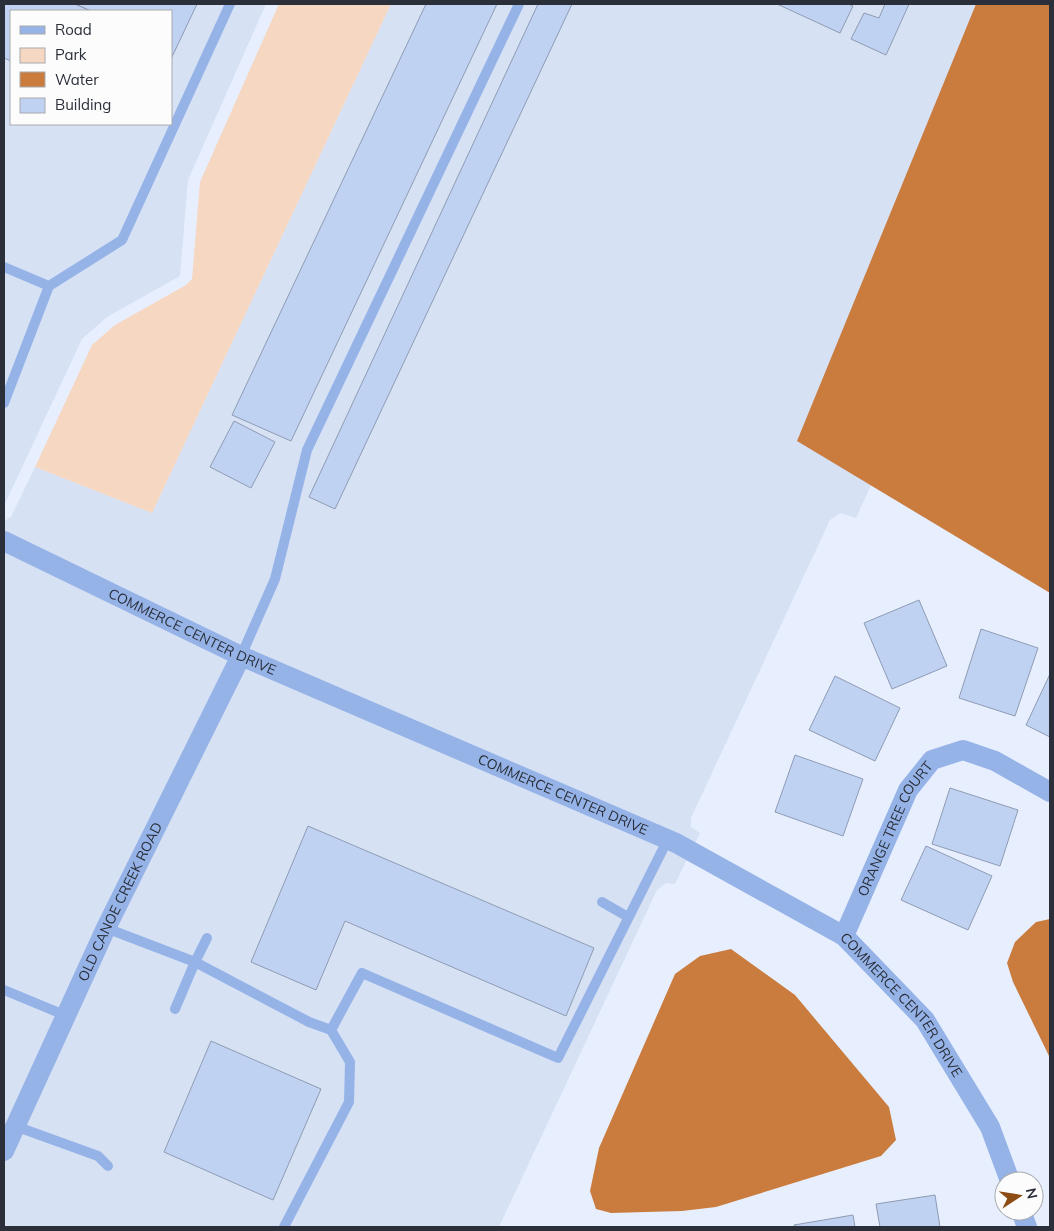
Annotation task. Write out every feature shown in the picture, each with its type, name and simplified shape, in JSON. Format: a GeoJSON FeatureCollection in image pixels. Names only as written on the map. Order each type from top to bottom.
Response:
{"type":"FeatureCollection","features":[{"type":"Feature","properties":{"kind":"street","name":"COMMERCE CENTER DRIVE"},"geometry":{"type":"LineString","coordinates":[[4,541],[241,656],[668,839],[844,936],[925,1020],[990,1127],[1006,1171]]}},
{"type":"Feature","properties":{"kind":"street","name":"OLD CANOE CREEK ROAD"},"geometry":{"type":"LineString","coordinates":[[4,1152],[106,928],[241,656]]}},
{"type":"Feature","properties":{"kind":"street","name":"ORANGE TREE COURT"},"geometry":{"type":"LineString","coordinates":[[844,936],[908,790],[932,760],[963,750],[995,761],[1050,792]]}},
{"type":"Feature","properties":{"kind":"lane"},"geometry":{"type":"LineString","coordinates":[[4,403],[49,286],[122,240],[230,4]]}},
{"type":"Feature","properties":{"kind":"lane"},"geometry":{"type":"LineString","coordinates":[[241,656],[275,579],[307,450],[519,4]]}},
{"type":"Feature","properties":{"kind":"lane"},"geometry":{"type":"LineString","coordinates":[[4,266],[49,286]]}},
{"type":"Feature","properties":{"kind":"lane"},"geometry":{"type":"LineString","coordinates":[[331,1030],[362,973],[558,1058],[668,839]]}},
{"type":"Feature","properties":{"kind":"lane"},"geometry":{"type":"LineString","coordinates":[[602,902],[628,917]]}},
{"type":"Feature","properties":{"kind":"lane"},"geometry":{"type":"LineString","coordinates":[[106,928],[195,962],[309,1022],[331,1030],[350,1062],[349,1102],[284,1227]]}},
{"type":"Feature","properties":{"kind":"lane"},"geometry":{"type":"LineString","coordinates":[[175,1009],[207,938]]}},
{"type":"Feature","properties":{"kind":"lane"},"geometry":{"type":"LineString","coordinates":[[4,990],[66,1016]]}},
{"type":"Feature","properties":{"kind":"lane"},"geometry":{"type":"LineString","coordinates":[[16,1126],[98,1156],[108,1166]]}},
{"type":"Feature","properties":{"kind":"shaded area"},"geometry":{"type":"Polygon","coordinates":[[[4,4],[266,4],[188,180],[180,276],[107,317],[82,339],[4,506],[4,4]]]}},
{"type":"Feature","properties":{"kind":"shaded area"},"geometry":{"type":"Polygon","coordinates":[[[391,4],[976,4],[798,440],[871,485],[856,518],[840,513],[830,520],[691,818],[691,827],[700,833],[675,884],[666,883],[657,890],[499,1227],[4,1227],[4,521],[11,517],[35,467],[152,513],[391,4]]]}},
{"type":"Feature","properties":{"kind":"green space"},"geometry":{"type":"Polygon","coordinates":[[[279,4],[391,4],[152,513],[35,467],[92,345],[115,325],[186,285],[192,279],[200,182],[279,4]]]}},
{"type":"Feature","properties":{"kind":"water"},"geometry":{"type":"Polygon","coordinates":[[[976,4],[1050,4],[1050,593],[797,441],[976,4]]]}},
{"type":"Feature","properties":{"kind":"water"},"geometry":{"type":"Polygon","coordinates":[[[1050,919],[1050,1058],[1013,982],[1007,963],[1015,942],[1036,922],[1050,919]]]}},
{"type":"Feature","properties":{"kind":"water"},"geometry":{"type":"Polygon","coordinates":[[[731,949],[795,995],[889,1107],[896,1140],[881,1156],[716,1207],[682,1211],[611,1213],[596,1209],[590,1191],[599,1148],[675,974],[700,956],[731,949]]]}},
{"type":"Feature","properties":{"kind":"building"},"geometry":{"type":"Polygon","coordinates":[[[4,4],[75,4],[89,10],[10,10],[10,61],[4,58],[4,4]]]}},
{"type":"Feature","properties":{"kind":"building"},"geometry":{"type":"Polygon","coordinates":[[[75,4],[197,4],[172,57],[172,10],[89,10],[75,4]]]}},
{"type":"Feature","properties":{"kind":"building"},"geometry":{"type":"Polygon","coordinates":[[[426,4],[497,4],[291,441],[232,415],[426,4]]]}},
{"type":"Feature","properties":{"kind":"building"},"geometry":{"type":"Polygon","coordinates":[[[538,4],[572,4],[335,509],[309,497],[538,4]]]}},
{"type":"Feature","properties":{"kind":"building"},"geometry":{"type":"Polygon","coordinates":[[[777,4],[848,4],[853,6],[840,33],[777,4]]]}},
{"type":"Feature","properties":{"kind":"building"},"geometry":{"type":"Polygon","coordinates":[[[885,4],[909,4],[886,55],[851,39],[864,13],[879,18],[885,4]]]}},
{"type":"Feature","properties":{"kind":"building"},"geometry":{"type":"Polygon","coordinates":[[[234,421],[275,442],[251,488],[210,467],[234,421]]]}},
{"type":"Feature","properties":{"kind":"building"},"geometry":{"type":"Polygon","coordinates":[[[919,600],[947,666],[892,689],[864,623],[919,600]]]}},
{"type":"Feature","properties":{"kind":"building"},"geometry":{"type":"Polygon","coordinates":[[[981,629],[1038,648],[1015,716],[959,698],[981,629]]]}},
{"type":"Feature","properties":{"kind":"building"},"geometry":{"type":"Polygon","coordinates":[[[1050,674],[1050,737],[1026,725],[1050,674]]]}},
{"type":"Feature","properties":{"kind":"building"},"geometry":{"type":"Polygon","coordinates":[[[835,676],[900,708],[875,761],[809,730],[835,676]]]}},
{"type":"Feature","properties":{"kind":"building"},"geometry":{"type":"Polygon","coordinates":[[[795,755],[863,779],[843,836],[775,812],[795,755]]]}},
{"type":"Feature","properties":{"kind":"building"},"geometry":{"type":"Polygon","coordinates":[[[950,788],[1018,810],[1000,866],[932,844],[950,788]]]}},
{"type":"Feature","properties":{"kind":"building"},"geometry":{"type":"Polygon","coordinates":[[[308,826],[594,948],[566,1016],[345,921],[316,990],[251,962],[308,826]]]}},
{"type":"Feature","properties":{"kind":"building"},"geometry":{"type":"Polygon","coordinates":[[[926,846],[992,876],[968,930],[901,900],[926,846]]]}},
{"type":"Feature","properties":{"kind":"building"},"geometry":{"type":"Polygon","coordinates":[[[211,1041],[321,1089],[273,1200],[164,1152],[211,1041]]]}},
{"type":"Feature","properties":{"kind":"building"},"geometry":{"type":"Polygon","coordinates":[[[935,1195],[940,1227],[880,1227],[876,1204],[935,1195]]]}},
{"type":"Feature","properties":{"kind":"building"},"geometry":{"type":"Polygon","coordinates":[[[853,1215],[855,1227],[795,1227],[794,1225],[853,1215]]]}}]}
